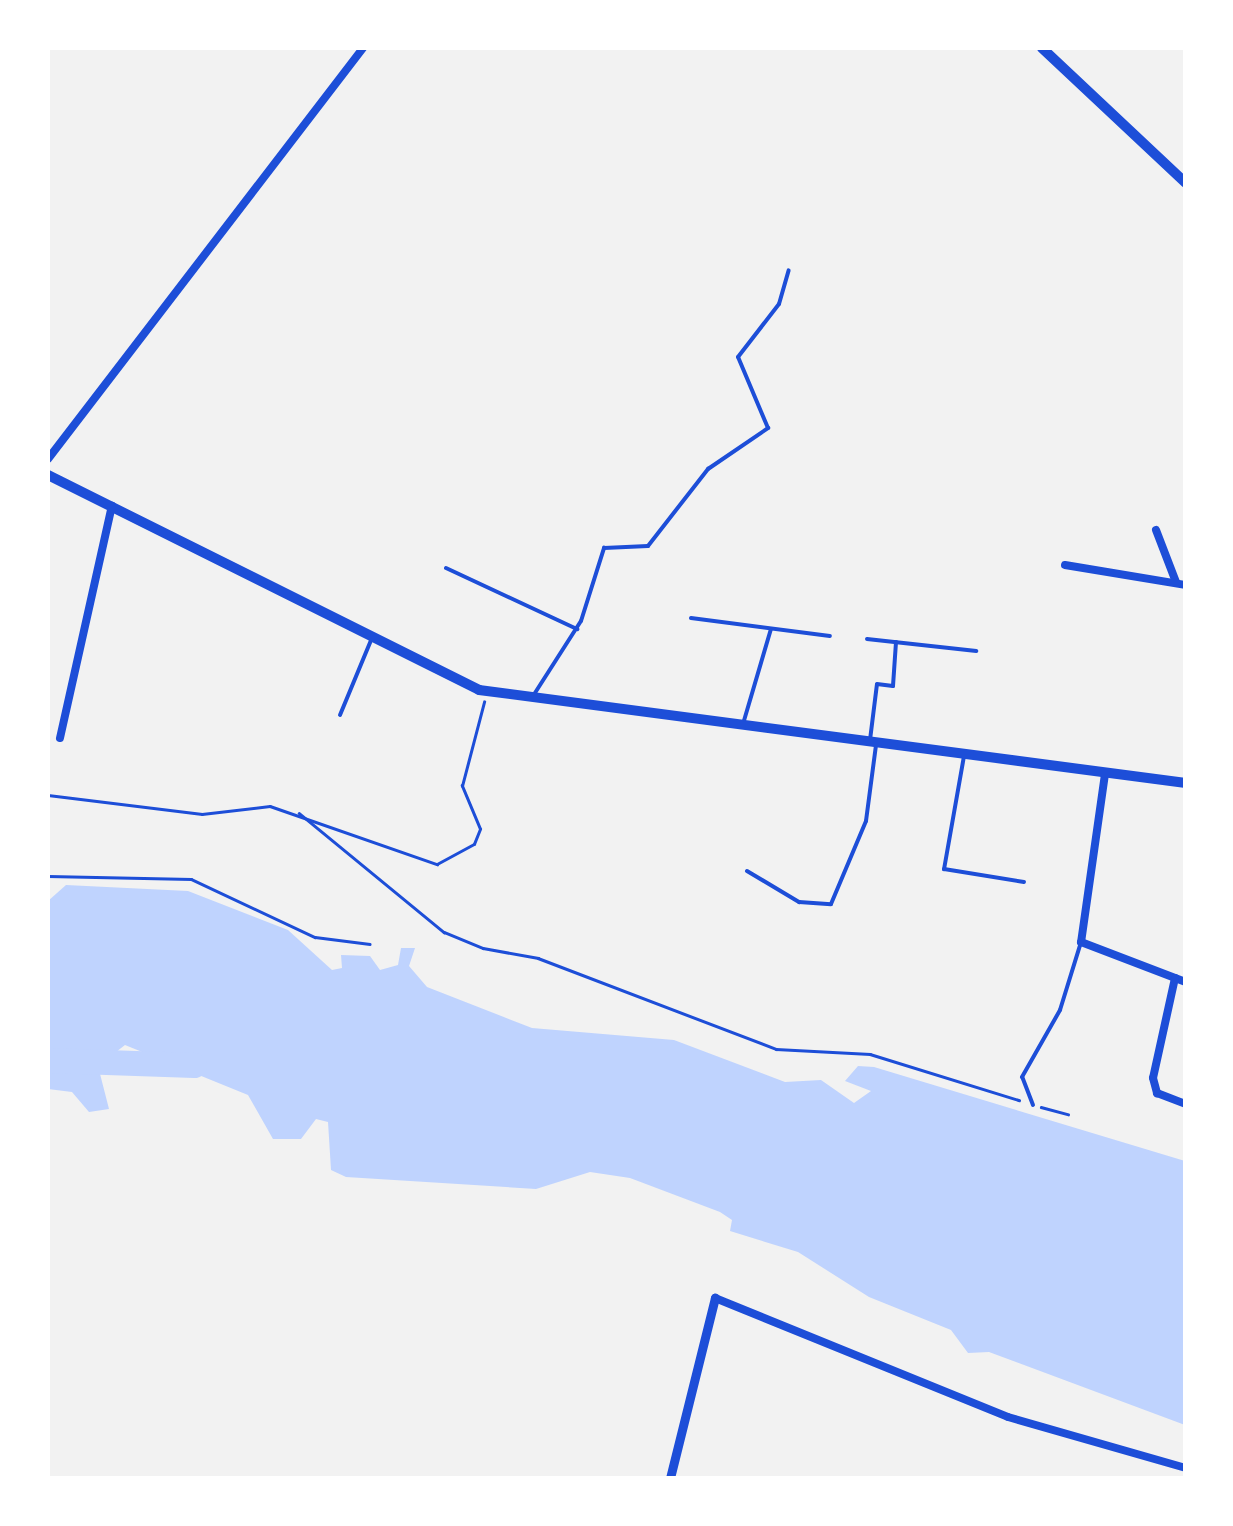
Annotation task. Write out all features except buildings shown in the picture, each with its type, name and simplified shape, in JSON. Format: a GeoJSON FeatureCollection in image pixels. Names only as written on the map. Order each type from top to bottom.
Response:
{"type":"FeatureCollection","features":[{"type":"Feature","properties":{"kind":"main road"},"geometry":{"type":"LineString","coordinates":[[1042,48],[1186,182]]}},
{"type":"Feature","properties":{"kind":"main road"},"geometry":{"type":"LineString","coordinates":[[48,475],[371,640],[487,691],[742,729],[1186,782]]}},
{"type":"Feature","properties":{"kind":"street"},"geometry":{"type":"LineString","coordinates":[[48,459],[363,48]]}},
{"type":"Feature","properties":{"kind":"street"},"geometry":{"type":"LineString","coordinates":[[60,738],[112,506]]}},
{"type":"Feature","properties":{"kind":"street"},"geometry":{"type":"LineString","coordinates":[[1156,530],[1181,583]]}},
{"type":"Feature","properties":{"kind":"street"},"geometry":{"type":"LineString","coordinates":[[1064,566],[1181,583]]}},
{"type":"Feature","properties":{"kind":"street"},"geometry":{"type":"LineString","coordinates":[[1106,774],[1082,942],[1186,982]]}},
{"type":"Feature","properties":{"kind":"street"},"geometry":{"type":"LineString","coordinates":[[1174,978],[1153,1078],[1157,1093],[1186,1104]]}},
{"type":"Feature","properties":{"kind":"street"},"geometry":{"type":"LineString","coordinates":[[670,1478],[715,1298],[1008,1417],[1186,1468]]}},
{"type":"Feature","properties":{"kind":"lane"},"geometry":{"type":"LineString","coordinates":[[531,700],[577,628],[604,548],[648,546],[708,469],[768,428],[738,357],[779,304],[789,270]]}},
{"type":"Feature","properties":{"kind":"lane"},"geometry":{"type":"LineString","coordinates":[[446,568],[577,628]]}},
{"type":"Feature","properties":{"kind":"lane"},"geometry":{"type":"LineString","coordinates":[[691,618],[830,636]]}},
{"type":"Feature","properties":{"kind":"lane"},"geometry":{"type":"LineString","coordinates":[[742,729],[772,629]]}},
{"type":"Feature","properties":{"kind":"lane"},"geometry":{"type":"LineString","coordinates":[[340,715],[371,640]]}},
{"type":"Feature","properties":{"kind":"lane"},"geometry":{"type":"LineString","coordinates":[[867,640],[976,651]]}},
{"type":"Feature","properties":{"kind":"lane"},"geometry":{"type":"LineString","coordinates":[[747,872],[799,902],[831,904],[866,821],[876,684],[892,686],[896,642]]}},
{"type":"Feature","properties":{"kind":"lane"},"geometry":{"type":"LineString","coordinates":[[964,756],[944,869],[1024,882]]}},
{"type":"Feature","properties":{"kind":"lane"},"geometry":{"type":"LineString","coordinates":[[1033,1104],[1022,1077],[1060,1010],[1082,942]]}},
{"type":"Feature","properties":{"kind":"path"},"geometry":{"type":"LineString","coordinates":[[48,795],[149,811],[298,813],[408,857],[454,860],[480,829],[462,786],[487,691]]}},
{"type":"Feature","properties":{"kind":"path"},"geometry":{"type":"LineString","coordinates":[[298,813],[444,932],[483,948],[538,958],[776,1049],[870,1054],[1068,1114]]}},
{"type":"Feature","properties":{"kind":"path"},"geometry":{"type":"LineString","coordinates":[[48,876],[191,879],[315,937],[370,944]]}},
{"type":"Feature","properties":{"kind":"water"},"geometry":{"type":"Polygon","coordinates":[[[66,885],[188,891],[288,930],[332,970],[342,968],[341,955],[370,956],[380,970],[398,965],[401,948],[415,948],[409,966],[427,987],[532,1028],[674,1040],[785,1082],[821,1080],[854,1103],[871,1091],[845,1081],[858,1066],[874,1067],[1185,1161],[1185,1425],[989,1352],[968,1353],[951,1330],[869,1297],[798,1252],[730,1231],[732,1220],[720,1212],[630,1178],[590,1172],[536,1189],[346,1177],[331,1170],[328,1122],[316,1119],[301,1139],[273,1139],[248,1095],[125,1045],[98,1066],[109,1109],[89,1112],[72,1092],[48,1089],[48,901],[66,885]]]}},
{"type":"Feature","properties":{"kind":"waterway"},"geometry":{"type":"LineString","coordinates":[[48,1060],[194,1065]]}}]}
